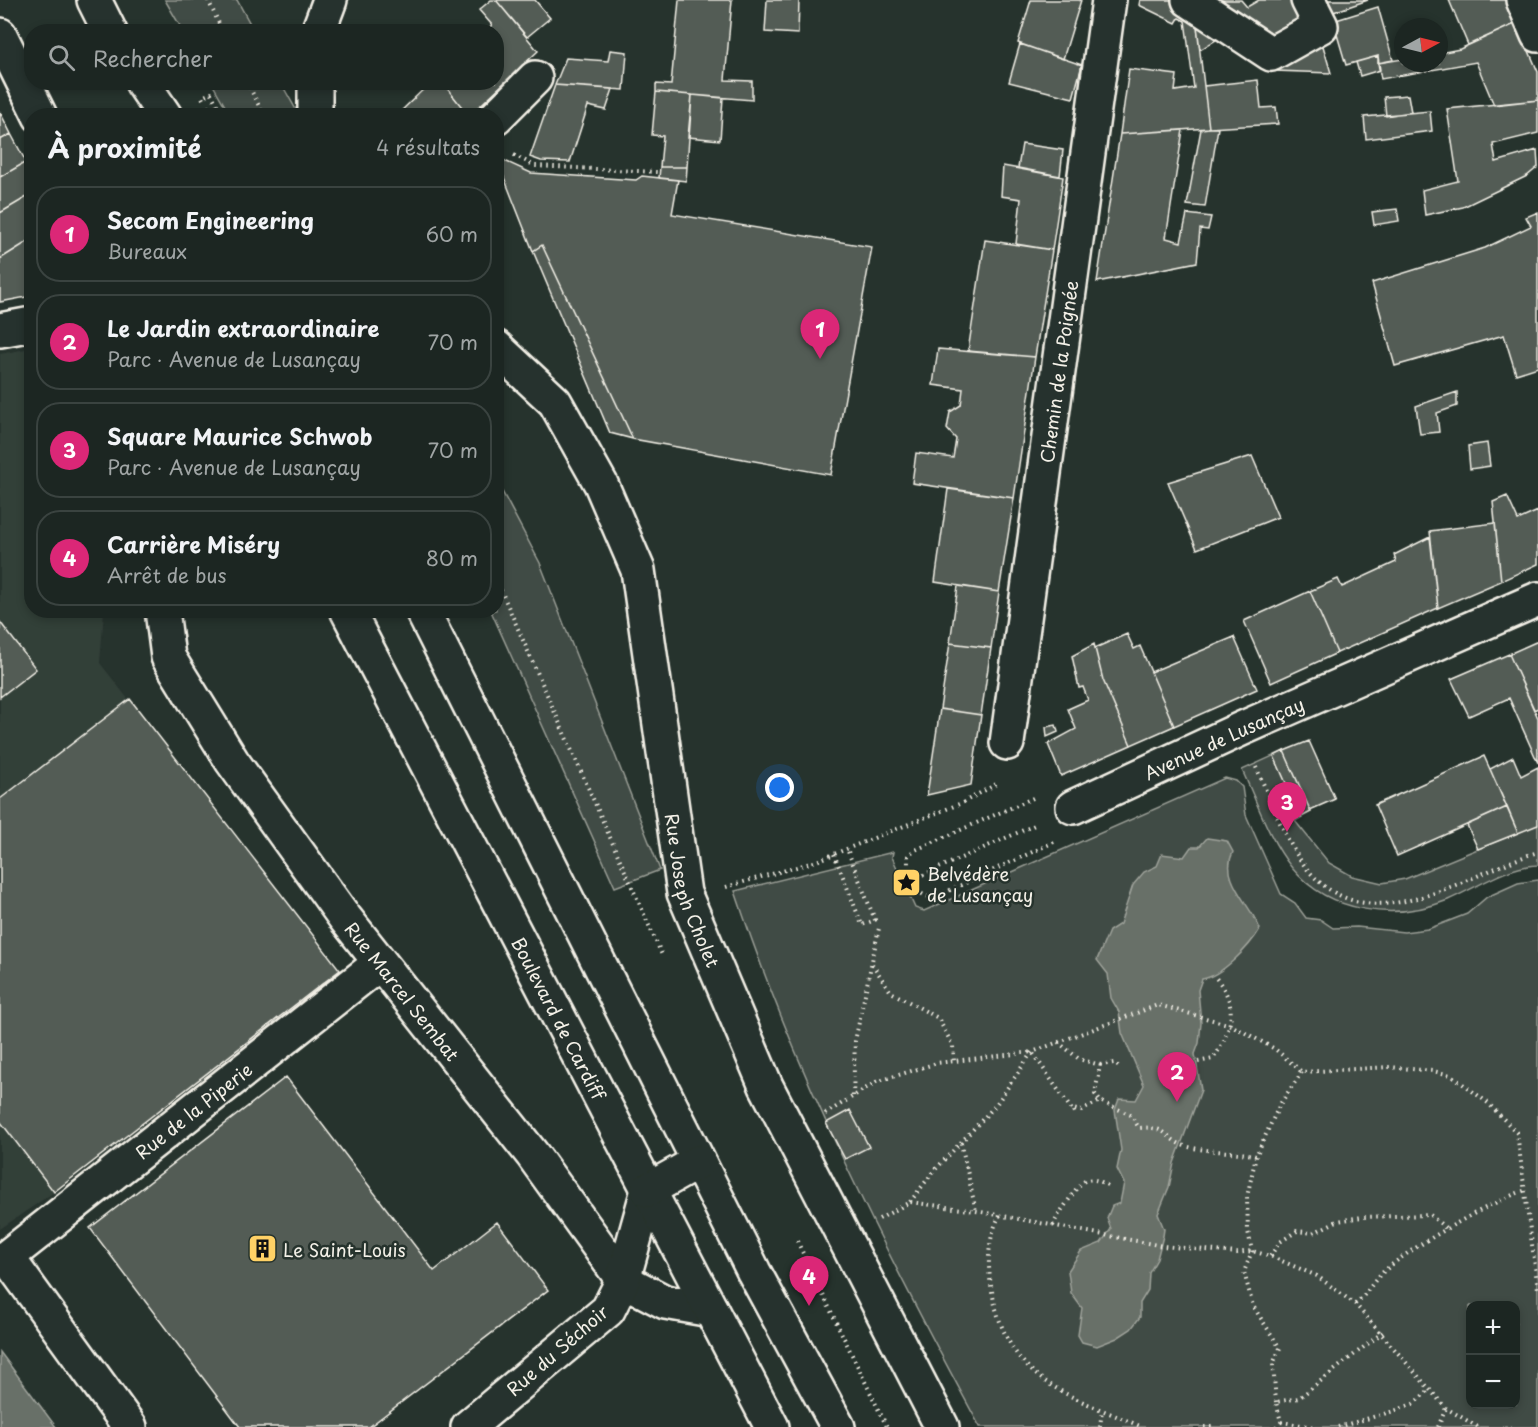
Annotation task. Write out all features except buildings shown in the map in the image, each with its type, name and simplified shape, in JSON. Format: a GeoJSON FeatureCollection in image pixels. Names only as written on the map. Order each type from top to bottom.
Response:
{"type":"FeatureCollection","features":[{"type":"Feature","properties":{"kind":"street"},"geometry":{"type":"LineString","coordinates":[[94,0],[106,24]]}},
{"type":"Feature","properties":{"kind":"street"},"geometry":{"type":"LineString","coordinates":[[321,24],[330,0]]}},
{"type":"Feature","properties":{"kind":"street","name":"Chemin de la Poignée"},"geometry":{"type":"LineString","coordinates":[[1007,743],[1108,0]]}},
{"type":"Feature","properties":{"kind":"street"},"geometry":{"type":"LineString","coordinates":[[1189,0],[1271,54],[1321,26],[1308,0]]}},
{"type":"Feature","properties":{"kind":"street"},"geometry":{"type":"LineString","coordinates":[[1522,0],[1538,35]]}},
{"type":"Feature","properties":{"kind":"street"},"geometry":{"type":"LineString","coordinates":[[0,35],[24,84]]}},
{"type":"Feature","properties":{"kind":"street"},"geometry":{"type":"LineString","coordinates":[[504,109],[535,78]]}},
{"type":"Feature","properties":{"kind":"street"},"geometry":{"type":"LineString","coordinates":[[27,90],[36,108]]}},
{"type":"Feature","properties":{"kind":"street"},"geometry":{"type":"LineString","coordinates":[[131,90],[136,108]]}},
{"type":"Feature","properties":{"kind":"street"},"geometry":{"type":"LineString","coordinates":[[147,90],[160,108]]}},
{"type":"Feature","properties":{"kind":"street"},"geometry":{"type":"LineString","coordinates":[[315,90],[315,108]]}},
{"type":"Feature","properties":{"kind":"street"},"geometry":{"type":"LineString","coordinates":[[0,330],[24,326]]}},
{"type":"Feature","properties":{"kind":"street","name":"Rue Joseph Cholet"},"geometry":{"type":"LineString","coordinates":[[504,354],[555,402],[601,484],[638,570],[684,893],[766,1086],[942,1427]]}},
{"type":"Feature","properties":{"kind":"street","name":"Avenue de Lusançay"},"geometry":{"type":"LineString","coordinates":[[1060,813],[1241,729],[1538,599]]}},
{"type":"Feature","properties":{"kind":"street","name":"Rue Marcel Sembat"},"geometry":{"type":"LineString","coordinates":[[163,618],[168,657],[232,761],[345,918],[532,1154],[623,1280],[665,1302],[711,1310]]}},
{"type":"Feature","properties":{"kind":"street","name":"Boulevard de Cardiff"},"geometry":{"type":"LineString","coordinates":[[351,618],[772,1427]]}},
{"type":"Feature","properties":{"kind":"street"},"geometry":{"type":"LineString","coordinates":[[426,618],[698,1162],[838,1427]]}},
{"type":"Feature","properties":{"kind":"street","name":"Rue de la Piperie"},"geometry":{"type":"LineString","coordinates":[[130,1427],[7,1257],[380,963]]}},
{"type":"Feature","properties":{"kind":"street"},"geometry":{"type":"LineString","coordinates":[[648,1190],[698,1162]]}},
{"type":"Feature","properties":{"kind":"street","name":"Rue du Séchoir"},"geometry":{"type":"LineString","coordinates":[[468,1427],[608,1310],[623,1280],[648,1190]]}},
{"type":"Feature","properties":{"kind":"path"},"geometry":{"type":"LineString","coordinates":[[208,0],[219,24]]}},
{"type":"Feature","properties":{"kind":"path"},"geometry":{"type":"LineString","coordinates":[[251,90],[260,108]]}},
{"type":"Feature","properties":{"kind":"path"},"geometry":{"type":"LineString","coordinates":[[208,108],[202,97],[211,93],[219,108]]}},
{"type":"Feature","properties":{"kind":"path"},"geometry":{"type":"LineString","coordinates":[[519,158],[535,166],[657,172]]}},
{"type":"Feature","properties":{"kind":"path"},"geometry":{"type":"LineString","coordinates":[[1241,729],[1292,847],[1301,860],[1337,893],[1357,902],[1371,905],[1407,902],[1538,852]]}},
{"type":"Feature","properties":{"kind":"path"},"geometry":{"type":"LineString","coordinates":[[740,883],[808,865],[986,792]]}},
{"type":"Feature","properties":{"kind":"path"},"geometry":{"type":"LineString","coordinates":[[1043,794],[913,851],[908,856],[912,880],[926,897],[941,895],[1072,834],[1060,813]]}},
{"type":"Feature","properties":{"kind":"path"},"geometry":{"type":"LineString","coordinates":[[912,880],[1060,813]]}},
{"type":"Feature","properties":{"kind":"path"},"geometry":{"type":"LineString","coordinates":[[912,880],[1060,813]]}},
{"type":"Feature","properties":{"kind":"path"},"geometry":{"type":"LineString","coordinates":[[834,854],[862,925],[875,920],[847,849]]}},
{"type":"Feature","properties":{"kind":"path"},"geometry":{"type":"LineString","coordinates":[[853,1096],[855,1041],[879,928]]}},
{"type":"Feature","properties":{"kind":"path"},"geometry":{"type":"LineString","coordinates":[[872,963],[891,992],[938,1018],[953,1046],[954,1061]]}},
{"type":"Feature","properties":{"kind":"path"},"geometry":{"type":"LineString","coordinates":[[1198,1062],[1213,1059],[1231,1025],[1230,1005],[1222,986],[1215,977]]}},
{"type":"Feature","properties":{"kind":"path"},"geometry":{"type":"LineString","coordinates":[[822,1116],[876,1082],[937,1063],[1032,1052],[1158,1005],[1231,1025],[1275,1049],[1302,1072],[1390,1067],[1415,1068],[1450,1075],[1488,1103],[1516,1133],[1526,1190],[1538,1289]]}},
{"type":"Feature","properties":{"kind":"path"},"geometry":{"type":"LineString","coordinates":[[1058,1042],[1079,1059],[1100,1065],[1114,1063],[1119,1067]]}},
{"type":"Feature","properties":{"kind":"path"},"geometry":{"type":"LineString","coordinates":[[1032,1052],[1074,1113],[1072,1108],[1081,1111],[1100,1101]]}},
{"type":"Feature","properties":{"kind":"path"},"geometry":{"type":"LineString","coordinates":[[873,1222],[910,1202],[960,1142],[995,1106],[1032,1052]]}},
{"type":"Feature","properties":{"kind":"path"},"geometry":{"type":"LineString","coordinates":[[1100,1065],[1095,1094],[1100,1101],[1131,1115],[1139,1128],[1152,1127],[1166,1131],[1182,1146],[1256,1156]]}},
{"type":"Feature","properties":{"kind":"path"},"geometry":{"type":"LineString","coordinates":[[1281,1422],[1276,1402],[1273,1364],[1280,1348],[1253,1306],[1244,1272],[1252,1251],[1247,1197],[1256,1156],[1280,1104],[1302,1072]]}},
{"type":"Feature","properties":{"kind":"path"},"geometry":{"type":"LineString","coordinates":[[960,1142],[976,1211]]}},
{"type":"Feature","properties":{"kind":"path"},"geometry":{"type":"LineString","coordinates":[[1053,1226],[1058,1213],[1080,1183],[1088,1180],[1110,1187]]}},
{"type":"Feature","properties":{"kind":"path"},"geometry":{"type":"LineString","coordinates":[[1355,1304],[1369,1293],[1379,1276],[1424,1243],[1504,1197],[1526,1190]]}},
{"type":"Feature","properties":{"kind":"path"},"geometry":{"type":"LineString","coordinates":[[910,1202],[1000,1215],[1163,1246],[1237,1253],[1252,1251],[1270,1256],[1317,1276],[1355,1304],[1383,1332],[1446,1408],[1478,1427]]}},
{"type":"Feature","properties":{"kind":"path"},"geometry":{"type":"LineString","coordinates":[[1000,1215],[989,1248],[989,1277],[1008,1345],[1033,1374],[1102,1410],[1142,1427]]}},
{"type":"Feature","properties":{"kind":"path"},"geometry":{"type":"LineString","coordinates":[[1270,1256],[1280,1242],[1297,1232],[1312,1233],[1337,1221],[1362,1217],[1430,1215],[1448,1230]]}},
{"type":"Feature","properties":{"kind":"path"},"geometry":{"type":"LineString","coordinates":[[1276,1402],[1299,1398],[1383,1332]]}},
{"type":"Feature","properties":{"kind":"path"},"geometry":{"type":"LineString","coordinates":[[1338,1427],[1413,1404],[1430,1390]]}},
{"type":"Feature","properties":{"kind":"path"},"geometry":{"type":"LineString","coordinates":[[1438,1427],[1446,1408]]}},
{"type":"Feature","properties":{"kind":"path"},"geometry":{"type":"LineString","coordinates":[[1100,1427],[1102,1410]]}},
{"type":"Feature","properties":{"kind":"path"},"geometry":{"type":"LineString","coordinates":[[1276,1427],[1281,1422]]}},
{"type":"Feature","properties":{"kind":"path"},"geometry":{"type":"LineString","coordinates":[[1281,1422],[1315,1427]]}},
{"type":"Feature","properties":{"kind":"path"},"geometry":{"type":"LineString","coordinates":[[1204,1427],[1215,1427]]}},
{"type":"Feature","properties":{"kind":"shaded area"},"geometry":{"type":"Polygon","coordinates":[[[165,0],[237,0],[250,24],[179,24],[165,0]]]}},
{"type":"Feature","properties":{"kind":"shaded area"},"geometry":{"type":"Polygon","coordinates":[[[216,90],[285,90],[295,108],[226,108],[216,90]]]}},
{"type":"Feature","properties":{"kind":"shaded area"},"geometry":{"type":"Polygon","coordinates":[[[24,349],[24,618],[103,618],[100,663],[340,970],[54,1192],[0,1229],[0,354],[24,349]]]}},
{"type":"Feature","properties":{"kind":"shaded area"},"geometry":{"type":"Polygon","coordinates":[[[504,495],[540,563],[660,870],[615,887],[494,618],[504,618],[504,495]]]}},
{"type":"Feature","properties":{"kind":"shaded area"},"geometry":{"type":"Polygon","coordinates":[[[1284,751],[1311,812],[1295,821],[1329,863],[1352,876],[1382,883],[1405,879],[1538,824],[1538,865],[1503,873],[1448,900],[1428,907],[1386,911],[1344,904],[1307,883],[1292,868],[1270,833],[1242,770],[1284,751]]]}},
{"type":"Feature","properties":{"kind":"shaded area"},"geometry":{"type":"Polygon","coordinates":[[[1225,778],[1236,781],[1242,787],[1246,815],[1281,894],[1295,903],[1306,918],[1321,920],[1333,928],[1357,927],[1404,932],[1428,929],[1467,914],[1487,897],[1518,883],[1538,880],[1538,1427],[980,1427],[878,1231],[815,1097],[759,961],[735,891],[893,852],[892,857],[915,908],[924,911],[1225,778]]]}},
{"type":"Feature","properties":{"kind":"shaded area"},"geometry":{"type":"Polygon","coordinates":[[[1207,838],[1227,841],[1233,852],[1230,872],[1233,882],[1260,929],[1250,944],[1227,966],[1210,977],[1202,979],[1198,990],[1201,1023],[1199,1043],[1195,1054],[1201,1090],[1158,1214],[1164,1229],[1157,1259],[1149,1273],[1148,1290],[1140,1303],[1140,1317],[1131,1329],[1097,1346],[1082,1342],[1078,1335],[1082,1308],[1071,1293],[1068,1271],[1081,1251],[1101,1243],[1111,1229],[1107,1218],[1112,1206],[1120,1203],[1124,1183],[1117,1169],[1121,1150],[1115,1110],[1119,1099],[1136,1100],[1144,1085],[1122,1033],[1119,1012],[1111,998],[1108,974],[1097,960],[1109,931],[1120,924],[1133,885],[1144,872],[1157,866],[1162,854],[1184,857],[1191,847],[1199,847],[1207,838]]]}},
{"type":"Feature","properties":{"kind":"shaded area"},"geometry":{"type":"Polygon","coordinates":[[[0,1352],[56,1427],[0,1427],[0,1352]]]}},
{"type":"Feature","properties":{"kind":"place","name":"Secom Engineering"},"geometry":{"type":"Point","coordinates":[820,359]}},
{"type":"Feature","properties":{"kind":"place","name":"Square Maurice Schwob"},"geometry":{"type":"Point","coordinates":[1287,832]}},
{"type":"Feature","properties":{"kind":"place","name":"Belvédère de Lusançay"},"geometry":{"type":"Point","coordinates":[906,883]}},
{"type":"Feature","properties":{"kind":"place","name":"Le Jardin extraordinaire"},"geometry":{"type":"Point","coordinates":[1177,1102]}},
{"type":"Feature","properties":{"kind":"place","name":"Le Saint-Louis"},"geometry":{"type":"Point","coordinates":[262,1249]}},
{"type":"Feature","properties":{"kind":"place","name":"Carrière Miséry"},"geometry":{"type":"Point","coordinates":[809,1306]}}]}
